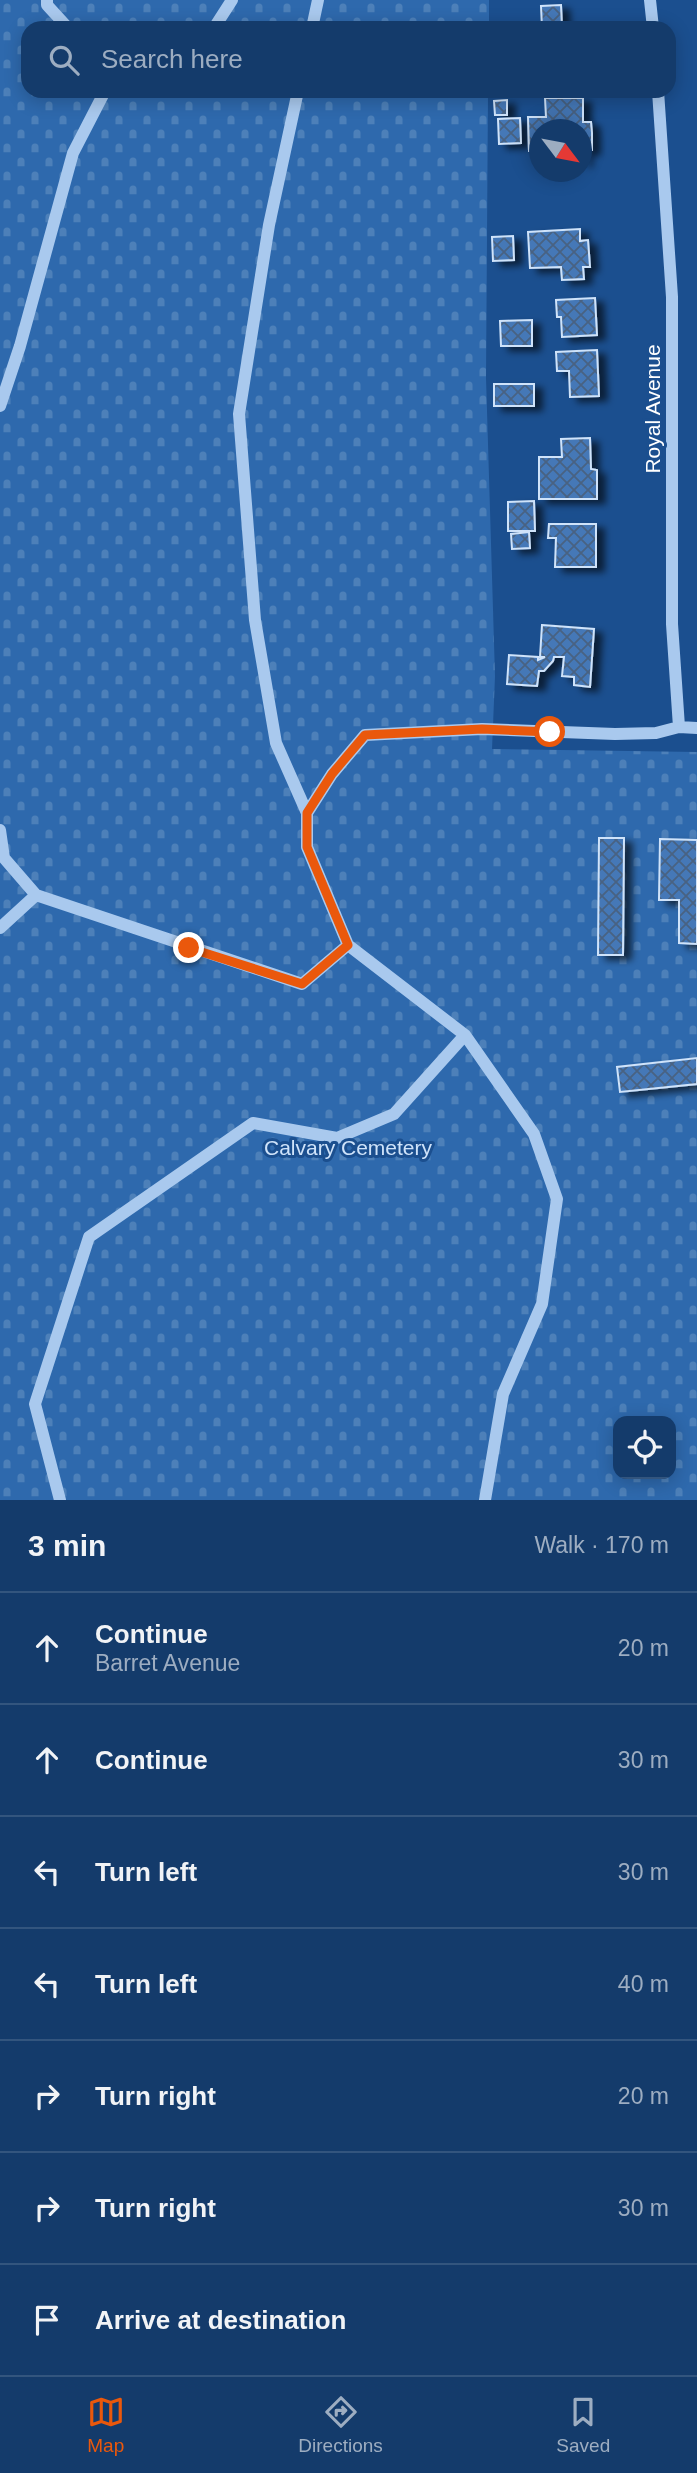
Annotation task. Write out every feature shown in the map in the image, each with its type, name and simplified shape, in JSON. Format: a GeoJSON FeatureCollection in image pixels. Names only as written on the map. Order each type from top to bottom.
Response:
{"type":"FeatureCollection","features":[{"type":"Feature","properties":{"kind":"street"},"geometry":{"type":"LineString","coordinates":[[47,0],[47,5],[62,21]]}},
{"type":"Feature","properties":{"kind":"street"},"geometry":{"type":"LineString","coordinates":[[218,21],[232,0]]}},
{"type":"Feature","properties":{"kind":"street"},"geometry":{"type":"LineString","coordinates":[[314,21],[318,0]]}},
{"type":"Feature","properties":{"kind":"street"},"geometry":{"type":"LineString","coordinates":[[650,0],[652,21]]}},
{"type":"Feature","properties":{"kind":"street"},"geometry":{"type":"LineString","coordinates":[[0,406],[20,346],[73,153],[101,98]]}},
{"type":"Feature","properties":{"kind":"street"},"geometry":{"type":"LineString","coordinates":[[296,98],[269,225],[239,414],[255,620],[276,743],[307,813],[307,847],[348,945],[465,1035],[534,1134],[557,1199],[542,1304],[503,1394],[485,1500]]}},
{"type":"Feature","properties":{"kind":"street","name":"Royal Avenue"},"geometry":{"type":"LineString","coordinates":[[658,98],[672,298],[672,624],[679,727]]}},
{"type":"Feature","properties":{"kind":"street"},"geometry":{"type":"LineString","coordinates":[[307,813],[332,774],[365,735],[482,729],[615,734],[656,733],[679,727],[697,728]]}},
{"type":"Feature","properties":{"kind":"street"},"geometry":{"type":"LineString","coordinates":[[0,830],[2,856],[36,895],[302,984],[348,945]]}},
{"type":"Feature","properties":{"kind":"street"},"geometry":{"type":"LineString","coordinates":[[0,928],[36,895]]}},
{"type":"Feature","properties":{"kind":"street"},"geometry":{"type":"LineString","coordinates":[[60,1500],[35,1404],[89,1237],[253,1124],[337,1138],[394,1114],[465,1035]]}},
{"type":"Feature","properties":{"kind":"green space","name":"Calvary Cemetery"},"geometry":{"type":"Polygon","coordinates":[[[0,0],[489,0],[489,21],[21,21],[21,98],[488,98],[486,378],[495,676],[492,749],[697,752],[697,1500],[0,1500],[0,0]]]}},
{"type":"Feature","properties":{"kind":"building"},"geometry":{"type":"Polygon","coordinates":[[[561,5],[562,21],[542,21],[541,6],[561,5]]]}},
{"type":"Feature","properties":{"kind":"building"},"geometry":{"type":"Polygon","coordinates":[[[545,98],[583,98],[583,119],[529,119],[529,151],[528,117],[546,117],[545,98]]]}},
{"type":"Feature","properties":{"kind":"building"},"geometry":{"type":"Polygon","coordinates":[[[507,100],[507,115],[495,115],[494,101],[507,100]]]}},
{"type":"Feature","properties":{"kind":"building"},"geometry":{"type":"Polygon","coordinates":[[[520,118],[521,143],[499,144],[498,119],[520,118]]]}},
{"type":"Feature","properties":{"kind":"building"},"geometry":{"type":"Polygon","coordinates":[[[580,229],[580,241],[588,240],[590,267],[583,267],[584,279],[562,280],[561,267],[530,268],[528,232],[580,229]]]}},
{"type":"Feature","properties":{"kind":"building"},"geometry":{"type":"Polygon","coordinates":[[[513,236],[514,260],[493,261],[492,237],[513,236]]]}},
{"type":"Feature","properties":{"kind":"building"},"geometry":{"type":"Polygon","coordinates":[[[595,298],[597,335],[562,337],[561,317],[557,317],[556,300],[595,298]]]}},
{"type":"Feature","properties":{"kind":"building"},"geometry":{"type":"Polygon","coordinates":[[[532,320],[532,346],[501,346],[500,321],[532,320]]]}},
{"type":"Feature","properties":{"kind":"building"},"geometry":{"type":"Polygon","coordinates":[[[597,350],[599,396],[570,397],[569,371],[557,371],[556,352],[597,350]]]}},
{"type":"Feature","properties":{"kind":"building"},"geometry":{"type":"Polygon","coordinates":[[[494,384],[534,384],[534,406],[494,406],[494,384]]]}},
{"type":"Feature","properties":{"kind":"building"},"geometry":{"type":"Polygon","coordinates":[[[590,438],[591,469],[597,470],[597,499],[539,499],[539,457],[562,457],[561,439],[590,438]]]}},
{"type":"Feature","properties":{"kind":"building"},"geometry":{"type":"Polygon","coordinates":[[[534,501],[535,531],[508,531],[508,502],[534,501]]]}},
{"type":"Feature","properties":{"kind":"building"},"geometry":{"type":"Polygon","coordinates":[[[549,524],[596,524],[596,567],[555,567],[556,538],[548,538],[549,524]]]}},
{"type":"Feature","properties":{"kind":"building"},"geometry":{"type":"Polygon","coordinates":[[[529,532],[530,548],[512,549],[511,534],[529,532]]]}},
{"type":"Feature","properties":{"kind":"building"},"geometry":{"type":"Polygon","coordinates":[[[542,625],[594,629],[590,687],[574,685],[574,677],[562,676],[564,657],[554,657],[544,671],[539,671],[537,686],[507,684],[509,655],[538,657],[538,660],[545,657],[540,657],[542,625]]]}},
{"type":"Feature","properties":{"kind":"building"},"geometry":{"type":"Polygon","coordinates":[[[599,838],[624,838],[623,955],[598,955],[599,838]]]}},
{"type":"Feature","properties":{"kind":"building"},"geometry":{"type":"Polygon","coordinates":[[[660,839],[697,840],[697,944],[679,943],[679,900],[659,900],[660,839]]]}},
{"type":"Feature","properties":{"kind":"building"},"geometry":{"type":"Polygon","coordinates":[[[697,1058],[697,1084],[620,1092],[617,1067],[697,1058]]]}},
{"type":"Feature","properties":{"kind":"route"},"geometry":{"type":"LineString","coordinates":[[189,948],[302,984],[348,945],[307,847],[307,813],[332,774],[365,735],[482,729],[550,732]]}}]}
